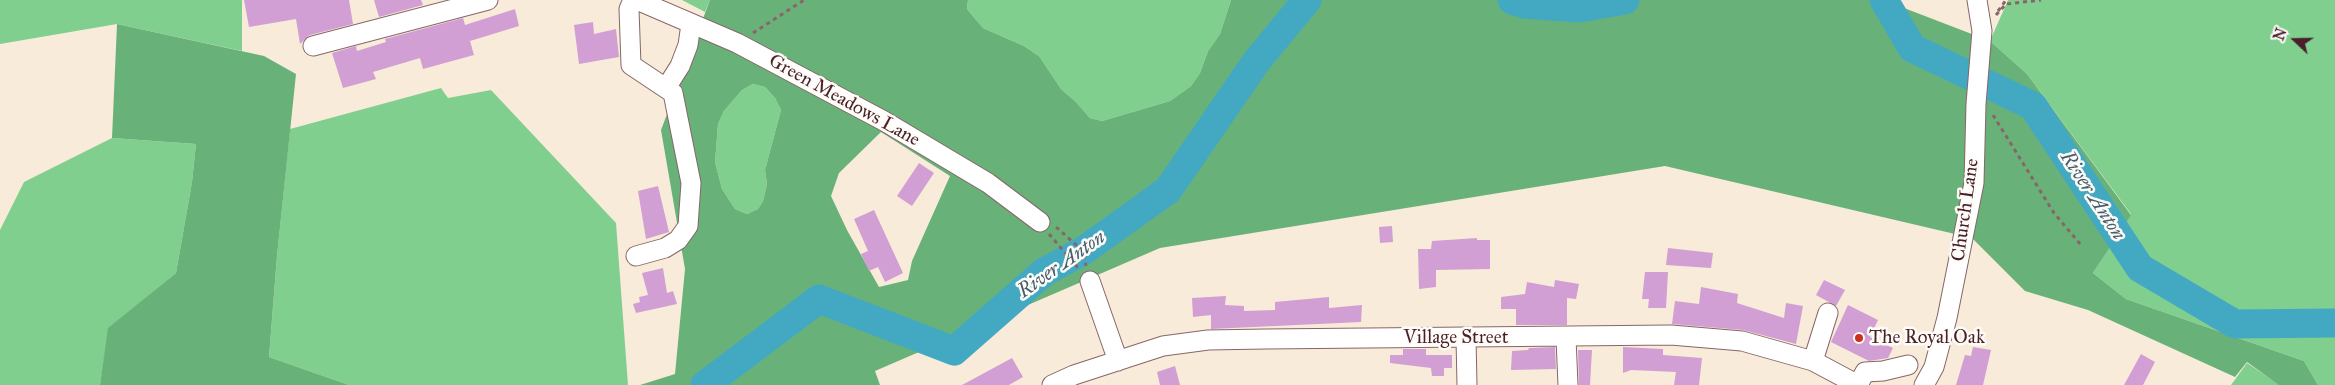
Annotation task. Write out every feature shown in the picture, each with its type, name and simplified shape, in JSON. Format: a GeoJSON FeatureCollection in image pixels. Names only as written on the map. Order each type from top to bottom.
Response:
{"type":"FeatureCollection","features":[{"type":"Feature","properties":{"kind":"street"},"geometry":{"type":"LineString","coordinates":[[313,46],[488,0]]}},
{"type":"Feature","properties":{"kind":"street"},"geometry":{"type":"LineString","coordinates":[[633,0],[629,9],[631,66],[672,93],[691,183],[688,226],[678,240],[665,248],[636,256]]}},
{"type":"Feature","properties":{"kind":"street","name":"Green Meadows Lane"},"geometry":{"type":"LineString","coordinates":[[637,0],[738,43],[884,121],[988,183],[1036,220]]}},
{"type":"Feature","properties":{"kind":"street","name":"Church Lane"},"geometry":{"type":"LineString","coordinates":[[1924,385],[1934,367],[1960,258],[1974,183],[1976,104],[1982,31],[1977,0]]}},
{"type":"Feature","properties":{"kind":"street"},"geometry":{"type":"LineString","coordinates":[[666,88],[680,66],[688,45],[692,24]]}},
{"type":"Feature","properties":{"kind":"street"},"geometry":{"type":"LineString","coordinates":[[1090,281],[1118,361]]}},
{"type":"Feature","properties":{"kind":"street"},"geometry":{"type":"LineString","coordinates":[[1813,361],[1828,313]]}},
{"type":"Feature","properties":{"kind":"street","name":"Village Street"},"geometry":{"type":"LineString","coordinates":[[1052,385],[1163,346],[1208,340],[1566,338],[1671,335],[1742,341],[1813,361],[1858,385]]}},
{"type":"Feature","properties":{"kind":"street"},"geometry":{"type":"LineString","coordinates":[[1466,338],[1467,385]]}},
{"type":"Feature","properties":{"kind":"street"},"geometry":{"type":"LineString","coordinates":[[1566,338],[1568,385]]}},
{"type":"Feature","properties":{"kind":"street"},"geometry":{"type":"LineString","coordinates":[[1858,385],[1865,372],[1883,371],[1908,364]]}},
{"type":"Feature","properties":{"kind":"path"},"geometry":{"type":"LineString","coordinates":[[738,43],[804,0]]}},
{"type":"Feature","properties":{"kind":"path"},"geometry":{"type":"LineString","coordinates":[[1982,31],[2006,4],[2040,0]]}},
{"type":"Feature","properties":{"kind":"path"},"geometry":{"type":"LineString","coordinates":[[1976,104],[1989,109],[2054,213],[2081,245]]}},
{"type":"Feature","properties":{"kind":"path"},"geometry":{"type":"LineString","coordinates":[[1036,220],[1046,219],[1083,251],[1090,281]]}},
{"type":"Feature","properties":{"kind":"path"},"geometry":{"type":"LineString","coordinates":[[1036,220],[1090,281]]}},
{"type":"Feature","properties":{"kind":"green space"},"geometry":{"type":"Polygon","coordinates":[[[0,0],[242,0],[242,51],[117,24],[0,44],[0,0]]]}},
{"type":"Feature","properties":{"kind":"green space"},"geometry":{"type":"Polygon","coordinates":[[[682,0],[710,0],[705,12],[682,0]]]}},
{"type":"Feature","properties":{"kind":"green space"},"geometry":{"type":"Polygon","coordinates":[[[710,0],[968,0],[967,9],[983,28],[1024,46],[1039,56],[1061,89],[1090,118],[1102,121],[1170,101],[1191,86],[1200,73],[1208,51],[1220,34],[1231,0],[1890,0],[1891,3],[1990,41],[2027,74],[2131,215],[2093,273],[2126,299],[2304,361],[2318,385],[2279,385],[2247,362],[2235,377],[2088,310],[2025,291],[1972,238],[1665,166],[1160,248],[875,371],[880,385],[640,385],[675,374],[685,269],[661,130],[710,0]],[[753,84],[742,90],[724,111],[718,124],[715,162],[722,189],[735,209],[747,214],[758,209],[763,201],[767,184],[765,170],[781,110],[775,98],[765,87],[753,84]],[[881,132],[839,173],[831,196],[847,230],[879,287],[908,280],[912,261],[950,176],[881,132]]]}},
{"type":"Feature","properties":{"kind":"green space"},"geometry":{"type":"Polygon","coordinates":[[[968,0],[1231,0],[1220,34],[1208,51],[1200,73],[1191,86],[1170,101],[1102,121],[1090,118],[1061,89],[1039,56],[1024,46],[983,28],[967,9],[968,0]]]}},
{"type":"Feature","properties":{"kind":"green space"},"geometry":{"type":"Polygon","coordinates":[[[2008,0],[2335,0],[2335,385],[2318,385],[2304,361],[2126,299],[2093,273],[2131,214],[2027,74],[1990,41],[2008,0]]]}},
{"type":"Feature","properties":{"kind":"green space"},"geometry":{"type":"Polygon","coordinates":[[[117,24],[264,56],[296,74],[277,256],[269,357],[349,385],[100,385],[108,328],[176,273],[192,182],[196,144],[112,138],[117,24]]]}},
{"type":"Feature","properties":{"kind":"green space"},"geometry":{"type":"Polygon","coordinates":[[[753,84],[765,87],[775,98],[781,110],[765,170],[767,184],[763,201],[758,209],[747,214],[735,209],[722,189],[715,162],[718,124],[724,111],[742,90],[753,84]]]}},
{"type":"Feature","properties":{"kind":"green space"},"geometry":{"type":"Polygon","coordinates":[[[441,88],[448,98],[491,90],[616,223],[628,385],[349,385],[269,357],[290,129],[441,88]]]}},
{"type":"Feature","properties":{"kind":"green space"},"geometry":{"type":"Polygon","coordinates":[[[112,138],[196,144],[192,182],[176,273],[109,328],[100,385],[0,385],[0,230],[24,182],[112,138]]]}},
{"type":"Feature","properties":{"kind":"green space"},"geometry":{"type":"Polygon","coordinates":[[[2247,363],[2280,385],[2231,385],[2247,363]]]}},
{"type":"Feature","properties":{"kind":"building"},"geometry":{"type":"Polygon","coordinates":[[[244,0],[349,0],[353,24],[310,35],[300,44],[296,19],[249,27],[244,0]]]}},
{"type":"Feature","properties":{"kind":"building"},"geometry":{"type":"Polygon","coordinates":[[[374,0],[421,0],[423,5],[379,17],[374,0]]]}},
{"type":"Feature","properties":{"kind":"building"},"geometry":{"type":"Polygon","coordinates":[[[515,9],[519,26],[470,41],[474,55],[423,69],[420,58],[373,72],[376,79],[343,88],[332,53],[356,46],[357,51],[386,42],[385,39],[463,18],[465,25],[515,9]]]}},
{"type":"Feature","properties":{"kind":"building"},"geometry":{"type":"Polygon","coordinates":[[[593,22],[594,34],[616,29],[619,57],[579,64],[574,25],[593,22]]]}},
{"type":"Feature","properties":{"kind":"building"},"geometry":{"type":"Polygon","coordinates":[[[919,163],[934,173],[912,206],[897,196],[919,163]]]}},
{"type":"Feature","properties":{"kind":"building"},"geometry":{"type":"Polygon","coordinates":[[[658,186],[669,232],[646,239],[638,191],[658,186]]]}},
{"type":"Feature","properties":{"kind":"building"},"geometry":{"type":"Polygon","coordinates":[[[874,210],[903,273],[885,282],[878,267],[869,271],[861,254],[868,251],[854,219],[874,210]]]}},
{"type":"Feature","properties":{"kind":"building"},"geometry":{"type":"Polygon","coordinates":[[[1392,226],[1393,242],[1380,243],[1379,227],[1392,226]]]}},
{"type":"Feature","properties":{"kind":"building"},"geometry":{"type":"Polygon","coordinates":[[[1477,238],[1477,240],[1490,240],[1490,269],[1436,270],[1436,287],[1419,289],[1418,249],[1431,249],[1432,241],[1477,238]]]}},
{"type":"Feature","properties":{"kind":"building"},"geometry":{"type":"Polygon","coordinates":[[[1668,248],[1713,253],[1711,268],[1666,265],[1668,248]]]}},
{"type":"Feature","properties":{"kind":"building"},"geometry":{"type":"Polygon","coordinates":[[[663,268],[667,293],[673,291],[677,304],[636,313],[633,304],[640,302],[639,297],[648,295],[642,273],[663,268]]]}},
{"type":"Feature","properties":{"kind":"building"},"geometry":{"type":"Polygon","coordinates":[[[1645,272],[1668,272],[1666,308],[1648,308],[1649,299],[1642,299],[1645,272]]]}},
{"type":"Feature","properties":{"kind":"building"},"geometry":{"type":"Polygon","coordinates":[[[1555,280],[1579,284],[1576,299],[1567,298],[1567,325],[1516,325],[1516,309],[1501,309],[1501,297],[1525,294],[1527,282],[1554,287],[1555,280]]]}},
{"type":"Feature","properties":{"kind":"building"},"geometry":{"type":"Polygon","coordinates":[[[1824,280],[1845,290],[1836,306],[1816,295],[1824,280]]]}},
{"type":"Feature","properties":{"kind":"building"},"geometry":{"type":"Polygon","coordinates":[[[1701,287],[1738,294],[1737,303],[1784,318],[1786,303],[1803,306],[1796,344],[1743,330],[1672,324],[1675,301],[1699,304],[1701,287]]]}},
{"type":"Feature","properties":{"kind":"building"},"geometry":{"type":"Polygon","coordinates":[[[1226,296],[1225,305],[1244,306],[1244,311],[1275,310],[1275,302],[1329,297],[1329,308],[1362,305],[1361,322],[1211,329],[1211,315],[1193,317],[1192,298],[1226,296]]]}},
{"type":"Feature","properties":{"kind":"building"},"geometry":{"type":"Polygon","coordinates":[[[1848,305],[1878,320],[1870,337],[1893,348],[1888,358],[1869,361],[1831,342],[1848,305]]]}},
{"type":"Feature","properties":{"kind":"building"},"geometry":{"type":"Polygon","coordinates":[[[1555,347],[1556,369],[1511,370],[1512,351],[1555,347]]]}},
{"type":"Feature","properties":{"kind":"building"},"geometry":{"type":"Polygon","coordinates":[[[1623,347],[1663,349],[1663,355],[1702,358],[1699,385],[1674,385],[1676,372],[1631,370],[1623,373],[1623,347]]]}},
{"type":"Feature","properties":{"kind":"building"},"geometry":{"type":"Polygon","coordinates":[[[1973,347],[1991,350],[1983,385],[1956,385],[1965,355],[1971,356],[1973,347]]]}},
{"type":"Feature","properties":{"kind":"building"},"geometry":{"type":"Polygon","coordinates":[[[1403,349],[1426,349],[1426,355],[1452,355],[1452,368],[1444,368],[1444,376],[1432,376],[1431,368],[1390,363],[1390,355],[1403,355],[1403,349]]]}},
{"type":"Feature","properties":{"kind":"building"},"geometry":{"type":"Polygon","coordinates":[[[1578,350],[1592,350],[1590,385],[1579,385],[1578,350]]]}},
{"type":"Feature","properties":{"kind":"building"},"geometry":{"type":"Polygon","coordinates":[[[2141,354],[2155,362],[2143,385],[2124,385],[2141,354]]]}},
{"type":"Feature","properties":{"kind":"building"},"geometry":{"type":"Polygon","coordinates":[[[1012,358],[1023,377],[1009,385],[962,385],[1012,358]]]}},
{"type":"Feature","properties":{"kind":"building"},"geometry":{"type":"Polygon","coordinates":[[[1175,366],[1180,385],[1160,385],[1157,372],[1175,366]]]}},
{"type":"Feature","properties":{"kind":"waterway","name":"River Anton"},"geometry":{"type":"LineString","coordinates":[[705,385],[819,299],[954,351],[1044,272],[1083,251],[1168,190],[1256,62],[1307,0]]}},
{"type":"Feature","properties":{"kind":"waterway","name":"River Anton"},"geometry":{"type":"LineString","coordinates":[[1512,0],[1524,4],[1579,8],[1625,0]]}},
{"type":"Feature","properties":{"kind":"waterway","name":"River Anton"},"geometry":{"type":"LineString","coordinates":[[1884,0],[1912,48],[2033,106],[2140,268],[2235,324],[2335,323]]}},
{"type":"Feature","properties":{"kind":"place","name":"The Royal Oak"},"geometry":{"type":"Point","coordinates":[1859,338]}}]}
